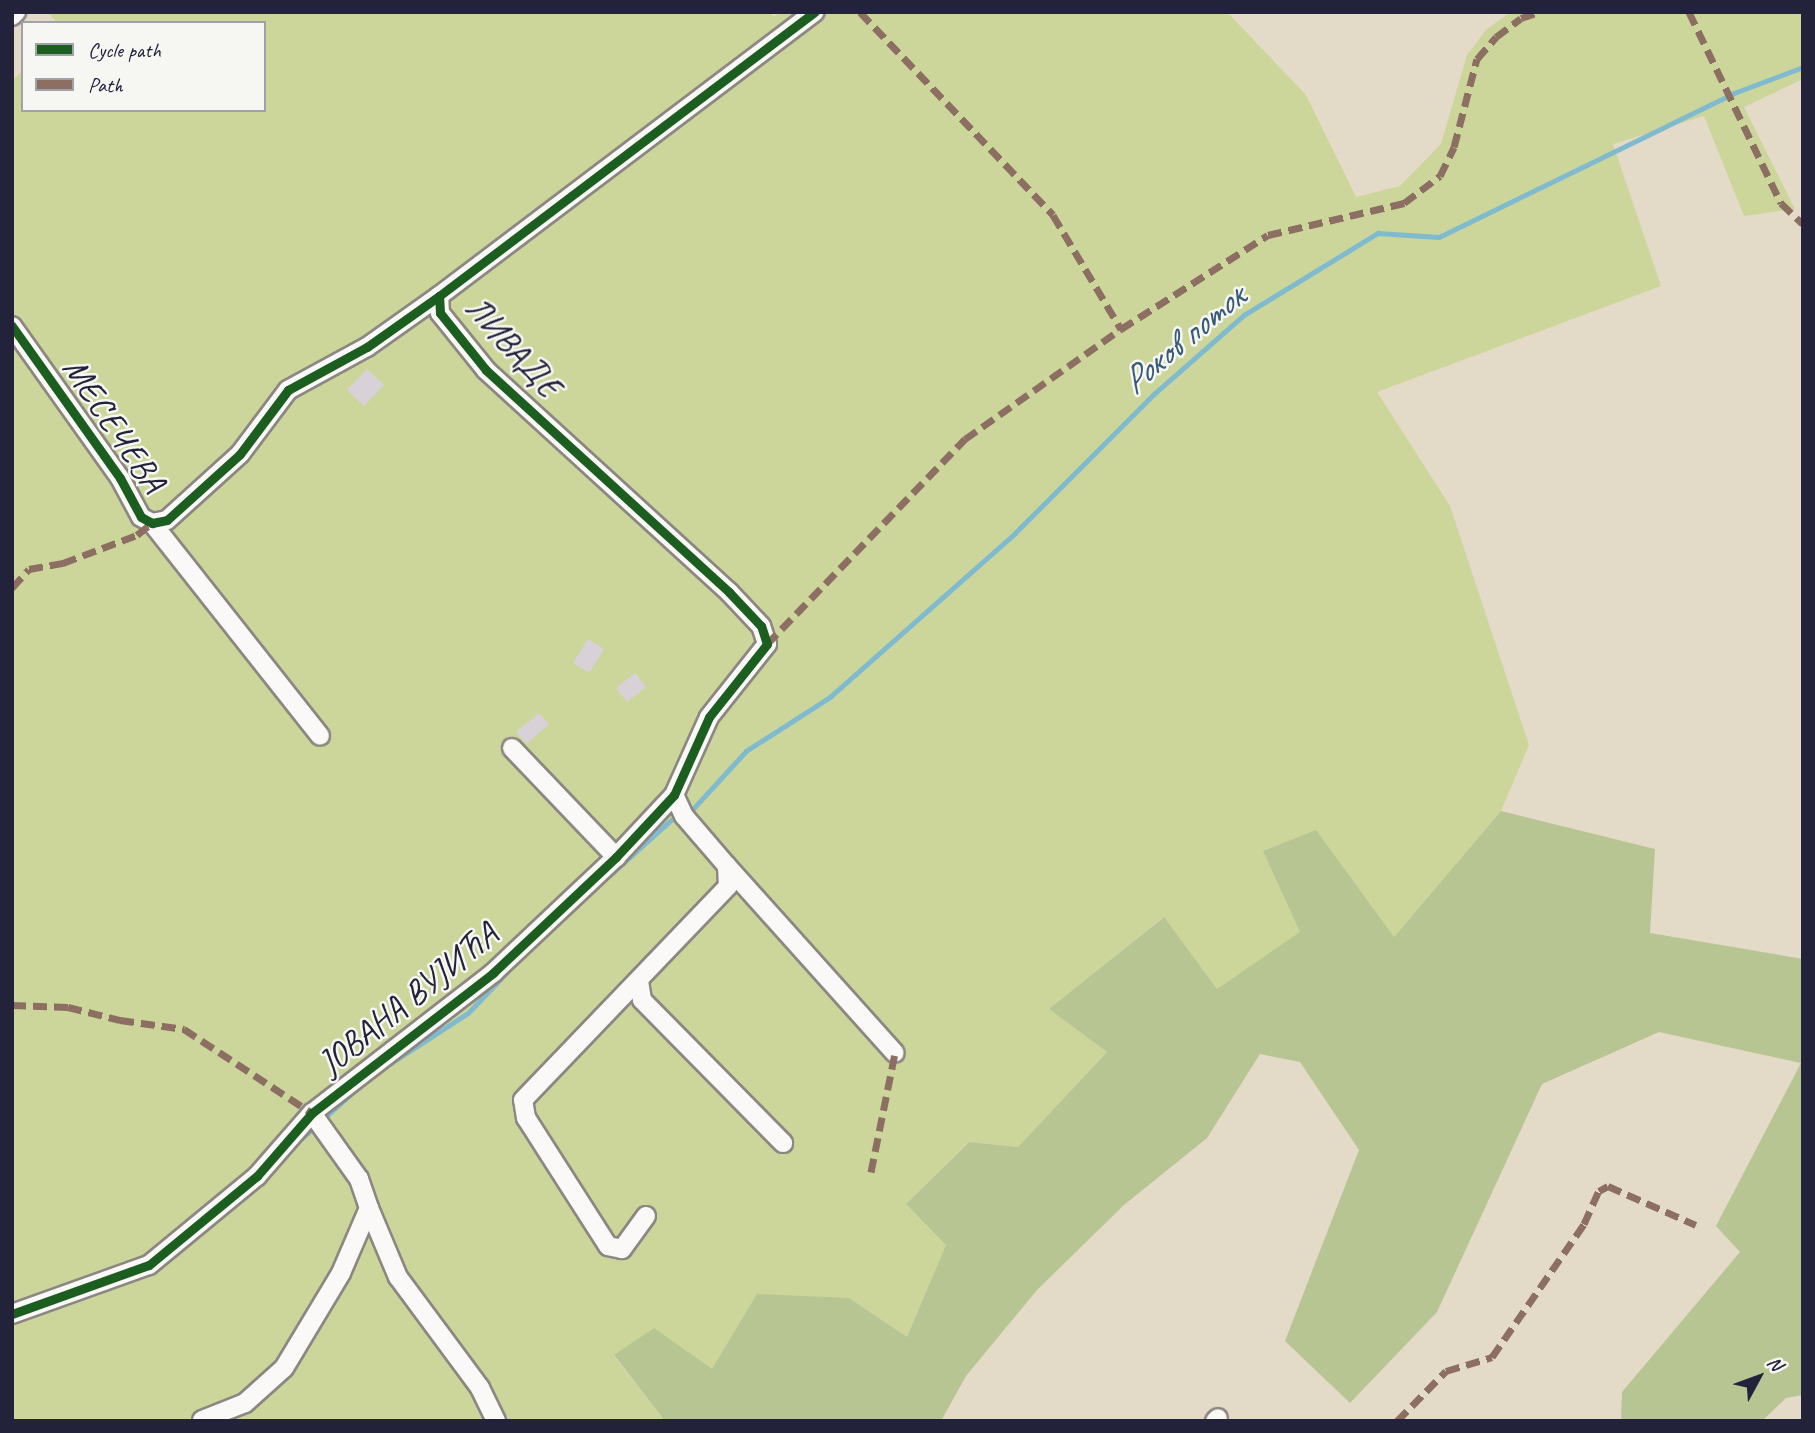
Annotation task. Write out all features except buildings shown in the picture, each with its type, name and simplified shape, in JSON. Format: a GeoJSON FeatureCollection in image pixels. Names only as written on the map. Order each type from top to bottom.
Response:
{"type":"FeatureCollection","features":[{"type":"Feature","properties":{"kind":"street"},"geometry":{"type":"LineString","coordinates":[[12,16],[16,12]]}},
{"type":"Feature","properties":{"kind":"street","name":"ЛИВАДЕ"},"geometry":{"type":"LineString","coordinates":[[767,644],[750,613],[486,370],[440,313],[439,296],[815,12]]}},
{"type":"Feature","properties":{"kind":"street","name":"МЕСЕЧЕВА"},"geometry":{"type":"LineString","coordinates":[[152,523],[167,520],[240,454],[288,390],[367,347],[439,296]]}},
{"type":"Feature","properties":{"kind":"street","name":"МЕСЕЧЕВА"},"geometry":{"type":"LineString","coordinates":[[12,326],[120,478],[141,517],[152,523],[320,736]]}},
{"type":"Feature","properties":{"kind":"street","name":"ЈОВАНА ВУЈИЋА"},"geometry":{"type":"LineString","coordinates":[[12,1314],[149,1265],[467,995],[616,858],[674,795],[709,717],[767,644]]}},
{"type":"Feature","properties":{"kind":"street"},"geometry":{"type":"LineString","coordinates":[[512,748],[616,858]]}},
{"type":"Feature","properties":{"kind":"street"},"geometry":{"type":"LineString","coordinates":[[674,795],[684,816],[895,1053]]}},
{"type":"Feature","properties":{"kind":"street"},"geometry":{"type":"LineString","coordinates":[[646,1216],[622,1248],[608,1246],[526,1118],[523,1100],[722,895],[727,886],[727,866]]}},
{"type":"Feature","properties":{"kind":"street"},"geometry":{"type":"LineString","coordinates":[[639,981],[642,1000],[783,1143]]}},
{"type":"Feature","properties":{"kind":"street"},"geometry":{"type":"LineString","coordinates":[[318,1120],[359,1179],[398,1277],[480,1388],[496,1421]]}},
{"type":"Feature","properties":{"kind":"street"},"geometry":{"type":"LineString","coordinates":[[202,1420],[245,1403],[284,1368],[341,1273],[369,1209]]}},
{"type":"Feature","properties":{"kind":"green space"},"geometry":{"type":"Polygon","coordinates":[[[47,12],[770,12],[774,17],[780,12],[1227,12],[1306,95],[1356,197],[1400,186],[1441,144],[1467,55],[1486,30],[1510,12],[1803,12],[1803,79],[1744,107],[1795,209],[1744,216],[1704,116],[1613,144],[1661,286],[1377,392],[1450,506],[1529,745],[1501,811],[1394,937],[1263,851],[1301,932],[1217,989],[1163,917],[1050,1009],[1107,1052],[1018,1147],[968,1142],[906,1204],[947,1245],[907,1337],[849,1298],[712,1369],[614,1356],[665,1421],[12,1421],[12,81],[21,72],[21,112],[266,112],[266,21],[56,21],[47,12]]]}},
{"type":"Feature","properties":{"kind":"green space"},"geometry":{"type":"Polygon","coordinates":[[[1501,811],[1655,849],[1650,933],[1803,959],[1803,1395],[1786,1398],[1762,1421],[1621,1421],[1622,1392],[1740,1252],[1716,1226],[1801,1063],[1659,1032],[1542,1084],[1437,1312],[1350,1403],[1285,1341],[1359,1150],[1300,1062],[1260,1054],[1207,1138],[1124,1205],[1037,1290],[966,1376],[941,1421],[665,1421],[614,1355],[654,1328],[712,1369],[757,1294],[849,1298],[907,1337],[946,1245],[906,1204],[969,1142],[1018,1147],[1107,1052],[1049,1009],[1164,917],[1217,989],[1300,932],[1263,851],[1316,830],[1394,937],[1501,811]]]}},
{"type":"Feature","properties":{"kind":"waterway","name":"Роков поток"},"geometry":{"type":"LineString","coordinates":[[692,810],[746,751],[830,697],[1014,534],[1154,394],[1244,315],[1378,233],[1439,237],[1734,93],[1803,67]]}},
{"type":"Feature","properties":{"kind":"waterway","name":"Роков поток"},"geometry":{"type":"LineString","coordinates":[[610,875],[671,820]]}},
{"type":"Feature","properties":{"kind":"waterway","name":"Роков поток"},"geometry":{"type":"LineString","coordinates":[[388,1065],[468,1013],[507,972]]}},
{"type":"Feature","properties":{"kind":"waterway","name":"Роков поток"},"geometry":{"type":"LineString","coordinates":[[323,1119],[359,1087]]}},
{"type":"Feature","properties":{"kind":"waterway","name":"Роков поток"},"geometry":{"type":"LineString","coordinates":[[297,1142],[317,1125]]}},
{"type":"Feature","properties":{"kind":"waterway","name":"Роков поток"},"geometry":{"type":"LineString","coordinates":[[152,1272],[188,1244]]}},
{"type":"Feature","properties":{"kind":"marked path"},"geometry":{"type":"LineString","coordinates":[[860,12],[1053,215],[1121,329]]}},
{"type":"Feature","properties":{"kind":"marked path"},"geometry":{"type":"LineString","coordinates":[[767,644],[965,439],[1121,329],[1268,235],[1404,203],[1440,176],[1454,147],[1477,59],[1496,37],[1521,18],[1539,12]]}},
{"type":"Feature","properties":{"kind":"marked path"},"geometry":{"type":"LineString","coordinates":[[1689,12],[1781,203],[1803,224]]}},
{"type":"Feature","properties":{"kind":"marked path"},"geometry":{"type":"LineString","coordinates":[[12,588],[29,569],[63,563],[137,535],[152,523]]}},
{"type":"Feature","properties":{"kind":"marked path"},"geometry":{"type":"LineString","coordinates":[[12,1005],[68,1007],[120,1020],[184,1029],[312,1113]]}},
{"type":"Feature","properties":{"kind":"marked path"},"geometry":{"type":"LineString","coordinates":[[871,1172],[895,1053]]}},
{"type":"Feature","properties":{"kind":"marked path"},"geometry":{"type":"LineString","coordinates":[[1397,1421],[1446,1371],[1492,1357],[1584,1224],[1599,1191],[1608,1186],[1696,1225]]}},
{"type":"Feature","properties":{"kind":"cycle path"},"geometry":{"type":"LineString","coordinates":[[12,1314],[149,1265],[257,1176],[312,1113],[493,973],[616,857],[674,795],[709,717],[767,644],[761,626],[729,592],[486,370],[440,313],[439,296],[815,12]]}},
{"type":"Feature","properties":{"kind":"cycle path"},"geometry":{"type":"LineString","coordinates":[[12,326],[120,478],[141,517],[152,523],[167,520],[240,454],[288,390],[367,347],[439,296]]}}]}
